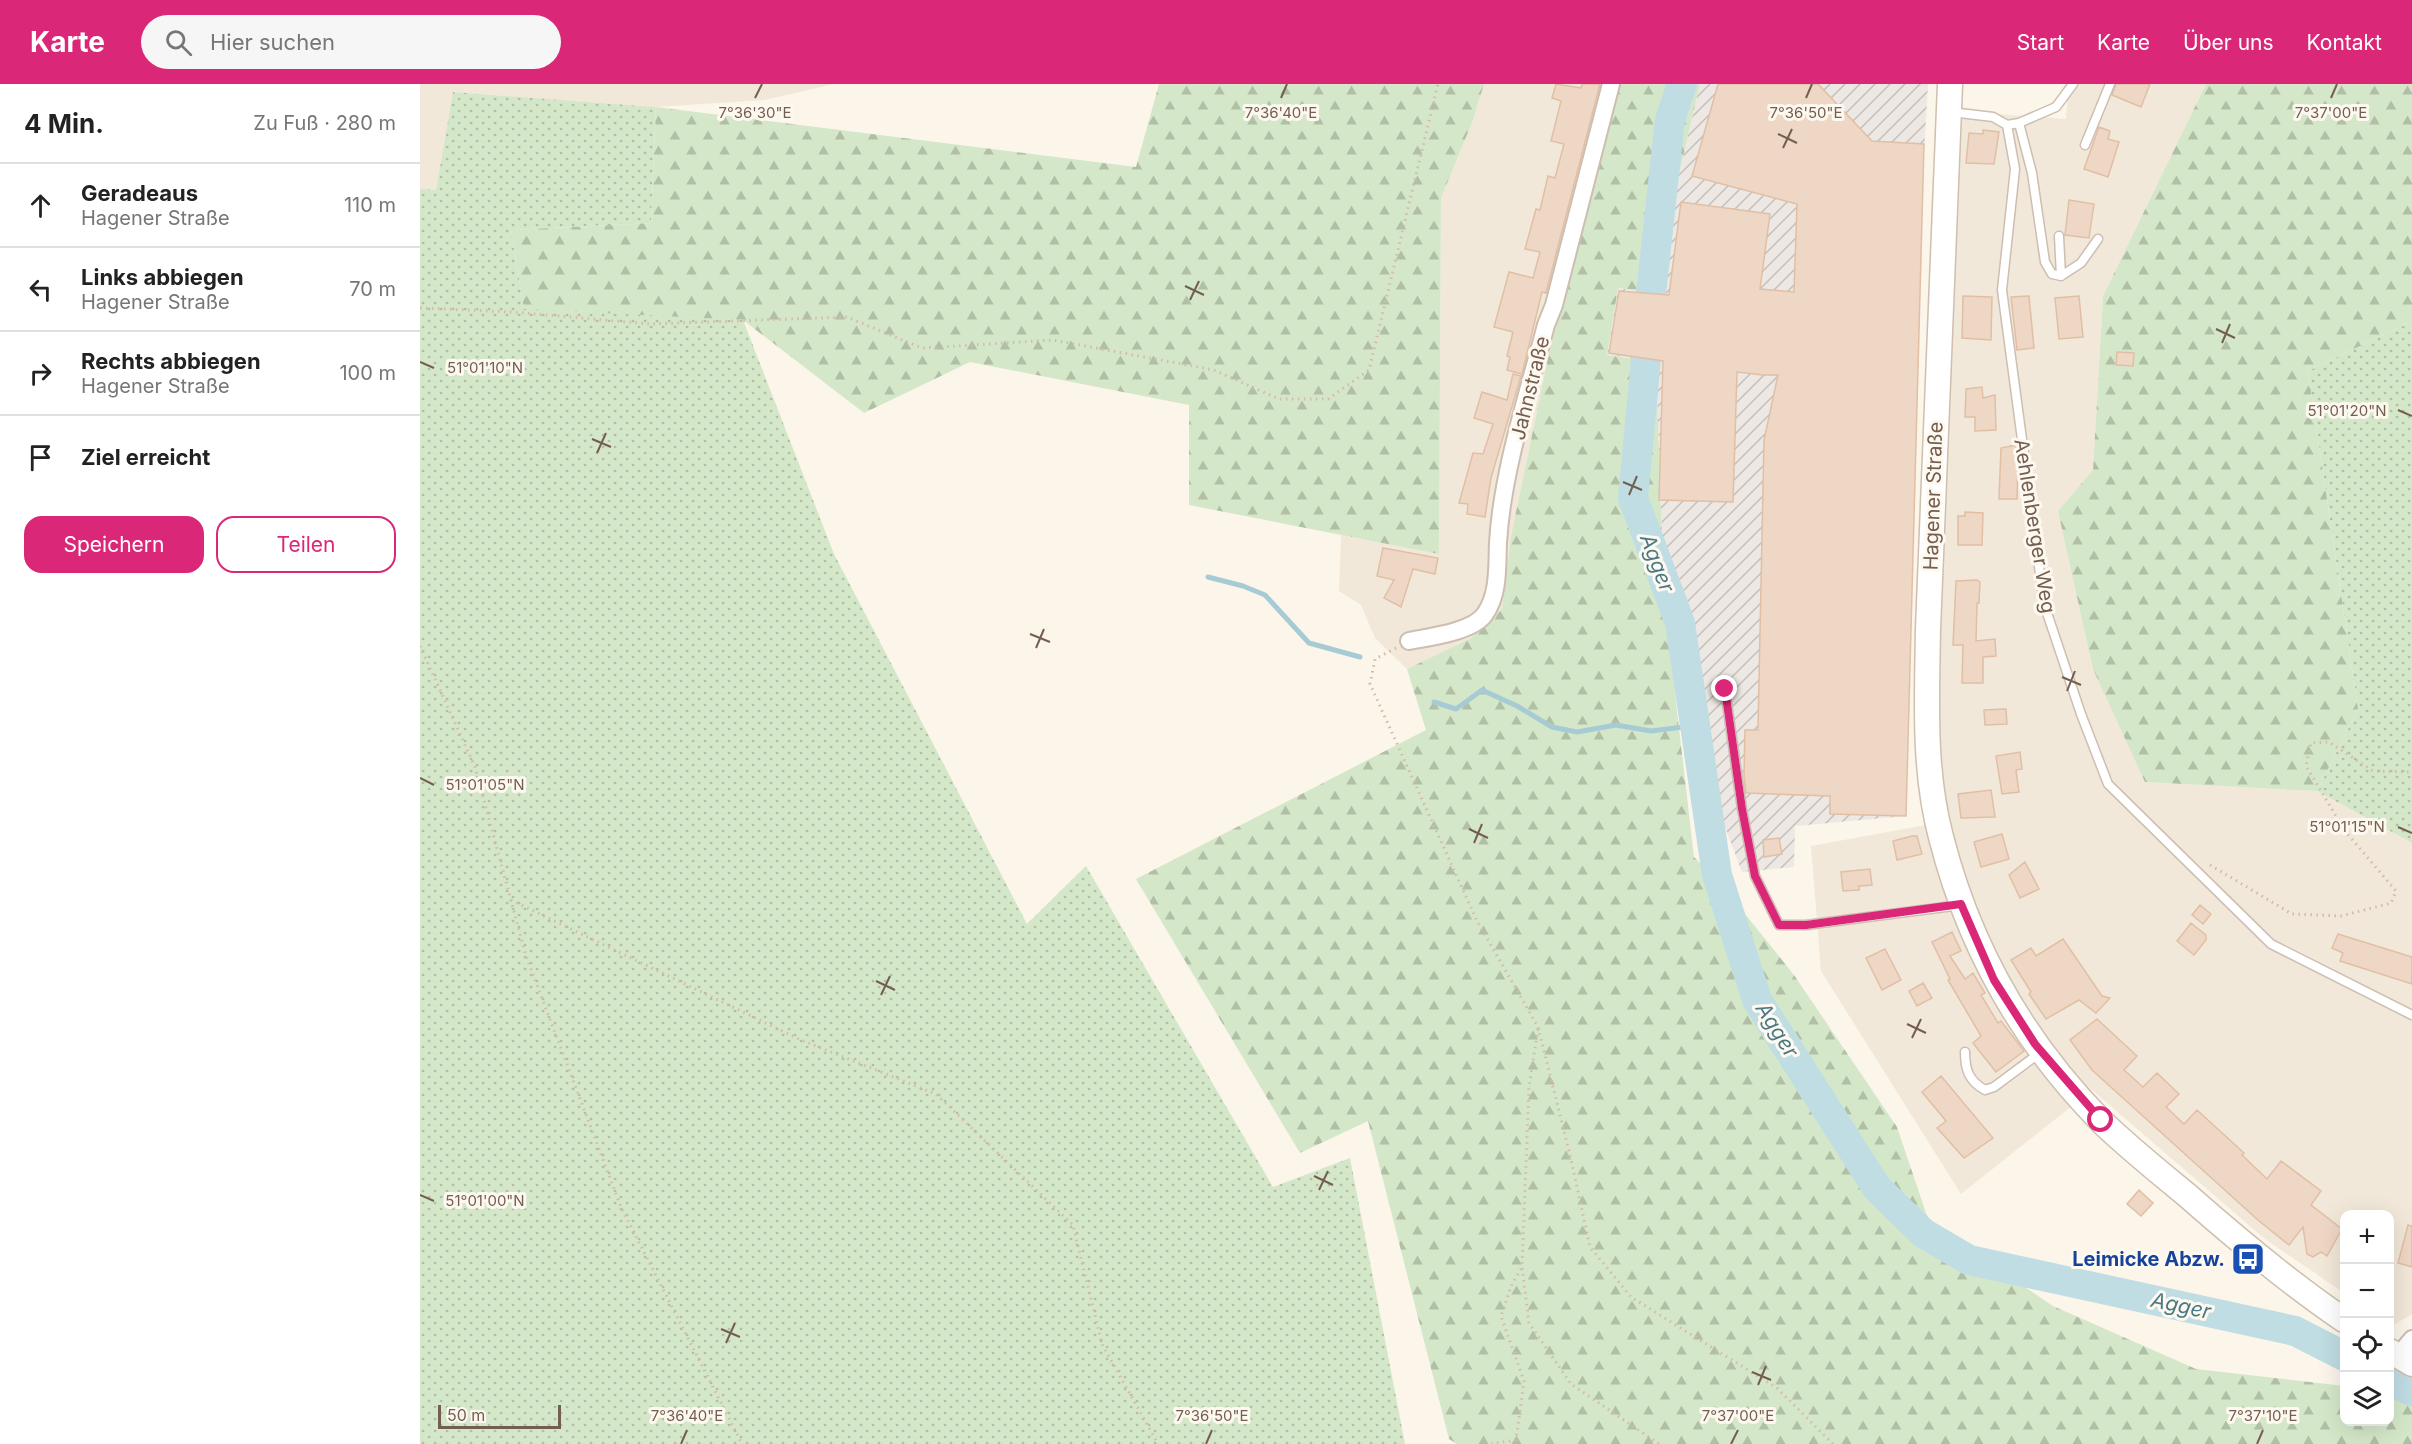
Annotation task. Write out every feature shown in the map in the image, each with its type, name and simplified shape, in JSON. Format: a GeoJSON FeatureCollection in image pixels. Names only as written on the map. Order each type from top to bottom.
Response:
{"type":"FeatureCollection","features":[{"type":"Feature","properties":{"kind":"main road","name":"Hagener Straße"},"geometry":{"type":"LineString","coordinates":[[1950,84],[1928,629],[1927,720],[1931,782],[1940,836],[1961,904],[1994,980],[2041,1052],[2113,1137],[2251,1251],[2341,1318]]}},
{"type":"Feature","properties":{"kind":"street","name":"Jahnstraße"},"geometry":{"type":"LineString","coordinates":[[1409,641],[1438,636],[1467,627],[1484,616],[1493,600],[1500,508],[1546,324],[1554,305],[1611,84]]}},
{"type":"Feature","properties":{"kind":"lane"},"geometry":{"type":"LineString","coordinates":[[1949,112],[1993,117],[2007,125],[2019,123],[2056,107],[2073,84]]}},
{"type":"Feature","properties":{"kind":"lane"},"geometry":{"type":"LineString","coordinates":[[2085,145],[2110,84]]}},
{"type":"Feature","properties":{"kind":"lane"},"geometry":{"type":"LineString","coordinates":[[2019,123],[2032,173],[2046,262],[2052,274],[2061,276],[2081,263],[2098,239]]}},
{"type":"Feature","properties":{"kind":"lane","name":"Aehlenberger Weg"},"geometry":{"type":"LineString","coordinates":[[2007,125],[2015,169],[2002,290],[2044,604],[2081,714],[2108,784],[2271,944],[2412,1015]]}},
{"type":"Feature","properties":{"kind":"lane"},"geometry":{"type":"LineString","coordinates":[[2059,236],[2061,276]]}},
{"type":"Feature","properties":{"kind":"lane"},"geometry":{"type":"LineString","coordinates":[[1725,689],[1742,809],[1755,876],[1779,925],[1806,925],[1961,904]]}},
{"type":"Feature","properties":{"kind":"lane"},"geometry":{"type":"LineString","coordinates":[[1965,1052],[1970,1078],[1985,1090],[1994,1087],[2041,1052]]}},
{"type":"Feature","properties":{"kind":"path"},"geometry":{"type":"LineString","coordinates":[[420,308],[512,312],[650,324],[847,318],[922,348],[1053,340],[1214,370],[1279,399],[1328,399],[1369,370],[1438,84]]}},
{"type":"Feature","properties":{"kind":"path"},"geometry":{"type":"LineString","coordinates":[[1409,641],[1375,659],[1370,684],[1477,921],[1538,1028],[1590,1247],[1631,1297],[1777,1388],[1833,1444]]}},
{"type":"Feature","properties":{"kind":"path"},"geometry":{"type":"LineString","coordinates":[[420,646],[475,767],[526,956],[621,1207],[742,1444]]}},
{"type":"Feature","properties":{"kind":"path"},"geometry":{"type":"LineString","coordinates":[[2204,862],[2292,914],[2341,916],[2391,903],[2396,891],[2345,831],[2306,766],[2311,743],[2329,742],[2373,771],[2412,772]]}},
{"type":"Feature","properties":{"kind":"path"},"geometry":{"type":"LineString","coordinates":[[511,900],[801,1040],[936,1094],[1073,1225],[1102,1344],[1158,1444]]}},
{"type":"Feature","properties":{"kind":"path"},"geometry":{"type":"LineString","coordinates":[[1538,1028],[1529,1087],[1522,1267],[1529,1323],[1572,1384],[1659,1444]]}},
{"type":"Feature","properties":{"kind":"path"},"geometry":{"type":"LineString","coordinates":[[1491,1444],[1516,1440],[1524,1381],[1501,1316],[1512,1284],[1522,1267]]}},
{"type":"Feature","properties":{"kind":"shaded area"},"geometry":{"type":"Polygon","coordinates":[[[420,84],[834,84],[765,100],[656,107],[453,92],[436,191],[420,189],[420,84]]]}},
{"type":"Feature","properties":{"kind":"shaded area"},"geometry":{"type":"Polygon","coordinates":[[[1484,84],[1619,84],[1584,226],[1549,353],[1511,536],[1502,609],[1471,638],[1407,669],[1375,638],[1361,605],[1339,591],[1341,535],[1439,553],[1441,198],[1473,120],[1484,84]]]}},
{"type":"Feature","properties":{"kind":"shaded area"},"geometry":{"type":"Polygon","coordinates":[[[1700,84],[1928,84],[1921,207],[1906,816],[1795,826],[1794,867],[1742,872],[1711,790],[1664,599],[1656,362],[1607,355],[1618,288],[1661,292],[1677,183],[1700,84]]]}},
{"type":"Feature","properties":{"kind":"shaded area"},"geometry":{"type":"Polygon","coordinates":[[[2069,84],[2206,84],[2103,296],[2093,470],[2058,511],[2145,782],[2317,791],[2412,843],[2412,1314],[2394,1325],[2394,1210],[2340,1210],[2340,1290],[2265,1239],[2092,1090],[1961,1194],[1821,971],[1811,846],[1942,822],[1936,787],[1952,111],[2066,119],[2069,84]]]}},
{"type":"Feature","properties":{"kind":"green space"},"geometry":{"type":"Polygon","coordinates":[[[1159,84],[1484,84],[1473,120],[1441,198],[1439,554],[1189,505],[1189,405],[970,362],[864,413],[743,320],[524,309],[511,230],[651,223],[656,107],[1136,167],[1159,84]]]}},
{"type":"Feature","properties":{"kind":"green space"},"geometry":{"type":"Polygon","coordinates":[[[1619,84],[1700,84],[1677,183],[1661,292],[1618,288],[1607,355],[1656,362],[1664,599],[1694,857],[1721,884],[1794,975],[1897,1127],[1929,1222],[2053,1306],[2196,1369],[2340,1386],[2340,1426],[2394,1426],[2394,1394],[2412,1402],[2412,1444],[1457,1444],[1449,1439],[1368,1121],[1300,1153],[1136,879],[1426,730],[1407,669],[1471,638],[1502,609],[1511,536],[1549,353],[1584,226],[1619,84]]]}},
{"type":"Feature","properties":{"kind":"green space"},"geometry":{"type":"Polygon","coordinates":[[[2206,84],[2412,84],[2412,321],[2308,371],[2358,709],[2317,791],[2145,782],[2093,669],[2058,511],[2093,470],[2103,296],[2206,84]]]}},
{"type":"Feature","properties":{"kind":"green space"},"geometry":{"type":"Polygon","coordinates":[[[453,92],[656,107],[651,223],[511,230],[524,308],[743,320],[834,554],[1027,924],[1086,866],[1273,1187],[1350,1158],[1405,1444],[420,1444],[420,189],[436,190],[453,92]]]}},
{"type":"Feature","properties":{"kind":"green space"},"geometry":{"type":"Polygon","coordinates":[[[2412,321],[2412,843],[2317,791],[2358,709],[2308,371],[2412,321]]]}},
{"type":"Feature","properties":{"kind":"building"},"geometry":{"type":"Polygon","coordinates":[[[1556,84],[1581,88],[1582,84],[1600,84],[1546,293],[1542,292],[1522,374],[1507,370],[1510,357],[1507,356],[1513,332],[1494,327],[1509,272],[1533,278],[1540,252],[1525,249],[1536,209],[1540,210],[1548,176],[1555,178],[1564,144],[1551,141],[1561,101],[1552,98],[1556,84]]]}},
{"type":"Feature","properties":{"kind":"building"},"geometry":{"type":"Polygon","coordinates":[[[1718,84],[1818,84],[1872,141],[1924,144],[1906,816],[1830,814],[1830,796],[1746,793],[1745,730],[1758,730],[1764,440],[1778,375],[1737,372],[1733,502],[1659,500],[1663,361],[1609,353],[1619,291],[1669,295],[1681,202],[1770,214],[1760,289],[1794,292],[1797,204],[1692,176],[1718,84]]]}},
{"type":"Feature","properties":{"kind":"building"},"geometry":{"type":"Polygon","coordinates":[[[2116,84],[2150,84],[2141,107],[2112,95],[2116,84]]]}},
{"type":"Feature","properties":{"kind":"building"},"geometry":{"type":"Polygon","coordinates":[[[2099,127],[2110,131],[2108,139],[2119,142],[2108,177],[2084,169],[2099,127]]]}},
{"type":"Feature","properties":{"kind":"building"},"geometry":{"type":"Polygon","coordinates":[[[1983,130],[1999,132],[1994,164],[1966,163],[1969,133],[1983,134],[1983,130]]]}},
{"type":"Feature","properties":{"kind":"building"},"geometry":{"type":"Polygon","coordinates":[[[2069,200],[2094,204],[2089,238],[2065,235],[2069,200]]]}},
{"type":"Feature","properties":{"kind":"building"},"geometry":{"type":"Polygon","coordinates":[[[1963,296],[1992,297],[1991,340],[1962,338],[1963,296]]]}},
{"type":"Feature","properties":{"kind":"building"},"geometry":{"type":"Polygon","coordinates":[[[2029,296],[2034,348],[2017,350],[2011,297],[2029,296]]]}},
{"type":"Feature","properties":{"kind":"building"},"geometry":{"type":"Polygon","coordinates":[[[2079,296],[2083,337],[2059,339],[2055,298],[2079,296]]]}},
{"type":"Feature","properties":{"kind":"building"},"geometry":{"type":"Polygon","coordinates":[[[2117,352],[2134,353],[2133,366],[2116,365],[2117,352]]]}},
{"type":"Feature","properties":{"kind":"building"},"geometry":{"type":"Polygon","coordinates":[[[1513,374],[1521,376],[1491,478],[1485,517],[1467,514],[1468,504],[1459,503],[1473,453],[1483,454],[1493,424],[1474,418],[1482,392],[1507,400],[1513,374]]]}},
{"type":"Feature","properties":{"kind":"building"},"geometry":{"type":"Polygon","coordinates":[[[1982,387],[1983,398],[1995,395],[1996,430],[1975,431],[1975,417],[1965,417],[1966,389],[1982,387]]]}},
{"type":"Feature","properties":{"kind":"building"},"geometry":{"type":"Polygon","coordinates":[[[2016,445],[2017,499],[1999,499],[2001,448],[2016,445]]]}},
{"type":"Feature","properties":{"kind":"building"},"geometry":{"type":"Polygon","coordinates":[[[1965,512],[1983,513],[1982,545],[1958,545],[1958,516],[1965,516],[1965,512]]]}},
{"type":"Feature","properties":{"kind":"building"},"geometry":{"type":"Polygon","coordinates":[[[1383,548],[1438,558],[1435,574],[1413,569],[1401,607],[1384,598],[1394,580],[1377,576],[1383,548]]]}},
{"type":"Feature","properties":{"kind":"building"},"geometry":{"type":"Polygon","coordinates":[[[1977,580],[1980,582],[1976,641],[1995,639],[1996,656],[1983,657],[1983,683],[1962,683],[1963,645],[1953,645],[1956,581],[1977,580]]]}},
{"type":"Feature","properties":{"kind":"building"},"geometry":{"type":"Polygon","coordinates":[[[2006,709],[2007,724],[1985,725],[1984,710],[2006,709]]]}},
{"type":"Feature","properties":{"kind":"building"},"geometry":{"type":"Polygon","coordinates":[[[2020,752],[2022,769],[2016,770],[2019,792],[2002,794],[1996,756],[2020,752]]]}},
{"type":"Feature","properties":{"kind":"building"},"geometry":{"type":"Polygon","coordinates":[[[1991,790],[1995,817],[1961,818],[1958,794],[1991,790]]]}},
{"type":"Feature","properties":{"kind":"building"},"geometry":{"type":"Polygon","coordinates":[[[2002,834],[2009,859],[1981,867],[1974,842],[2002,834]]]}},
{"type":"Feature","properties":{"kind":"building"},"geometry":{"type":"Polygon","coordinates":[[[1917,836],[1922,854],[1897,860],[1893,841],[1917,836]]]}},
{"type":"Feature","properties":{"kind":"building"},"geometry":{"type":"Polygon","coordinates":[[[1779,838],[1782,854],[1764,857],[1763,840],[1779,838]]]}},
{"type":"Feature","properties":{"kind":"building"},"geometry":{"type":"Polygon","coordinates":[[[2025,862],[2039,889],[2020,898],[2009,875],[2025,862]]]}},
{"type":"Feature","properties":{"kind":"building"},"geometry":{"type":"Polygon","coordinates":[[[1870,869],[1872,885],[1859,886],[1859,890],[1843,891],[1841,872],[1870,869]]]}},
{"type":"Feature","properties":{"kind":"building"},"geometry":{"type":"Polygon","coordinates":[[[2200,905],[2211,914],[2203,924],[2192,915],[2200,905]]]}},
{"type":"Feature","properties":{"kind":"building"},"geometry":{"type":"Polygon","coordinates":[[[2191,923],[2206,935],[2206,940],[2194,955],[2177,941],[2191,923]]]}},
{"type":"Feature","properties":{"kind":"building"},"geometry":{"type":"Polygon","coordinates":[[[1952,932],[1961,951],[1950,956],[1965,979],[1973,973],[1985,993],[1981,995],[1998,1023],[2001,1021],[2024,1051],[1996,1072],[1973,1043],[1981,1036],[1948,980],[1950,979],[1932,942],[1952,932]]]}},
{"type":"Feature","properties":{"kind":"building"},"geometry":{"type":"Polygon","coordinates":[[[2338,934],[2412,957],[2412,984],[2340,961],[2343,953],[2332,948],[2338,934]]]}},
{"type":"Feature","properties":{"kind":"building"},"geometry":{"type":"Polygon","coordinates":[[[2063,939],[2102,996],[2110,998],[2096,1013],[2079,1000],[2046,1019],[2029,994],[2031,992],[2011,960],[2031,948],[2036,956],[2063,939]]]}},
{"type":"Feature","properties":{"kind":"building"},"geometry":{"type":"Polygon","coordinates":[[[1885,949],[1901,980],[1882,990],[1866,958],[1885,949]]]}},
{"type":"Feature","properties":{"kind":"building"},"geometry":{"type":"Polygon","coordinates":[[[1923,983],[1932,998],[1917,1006],[1909,991],[1923,983]]]}},
{"type":"Feature","properties":{"kind":"building"},"geometry":{"type":"Polygon","coordinates":[[[2097,1019],[2137,1056],[2124,1070],[2143,1087],[2157,1073],[2179,1094],[2166,1107],[2184,1124],[2197,1110],[2244,1153],[2242,1155],[2267,1179],[2281,1161],[2321,1191],[2311,1205],[2340,1227],[2340,1233],[2327,1256],[2321,1252],[2313,1257],[2307,1254],[2303,1227],[2289,1245],[2259,1221],[2092,1070],[2070,1040],[2097,1019]]]}},
{"type":"Feature","properties":{"kind":"building"},"geometry":{"type":"Polygon","coordinates":[[[1941,1076],[1993,1138],[1964,1158],[1937,1128],[1946,1121],[1922,1092],[1941,1076]]]}},
{"type":"Feature","properties":{"kind":"building"},"geometry":{"type":"Polygon","coordinates":[[[2139,1190],[2153,1203],[2141,1216],[2127,1204],[2139,1190]]]}},
{"type":"Feature","properties":{"kind":"building"},"geometry":{"type":"Polygon","coordinates":[[[2408,1225],[2412,1226],[2412,1267],[2398,1263],[2408,1225]]]}},
{"type":"Feature","properties":{"kind":"waterway","name":"Agger"},"geometry":{"type":"LineString","coordinates":[[1651,293],[1670,120],[1682,84]]}},
{"type":"Feature","properties":{"kind":"waterway","name":"Agger"},"geometry":{"type":"LineString","coordinates":[[1646,359],[1633,498],[1680,623],[1717,875],[1757,1000],[1877,1188],[1923,1233],[1969,1260],[2295,1331],[2340,1354]]}},
{"type":"Feature","properties":{"kind":"waterway"},"geometry":{"type":"LineString","coordinates":[[1208,577],[1243,586],[1265,595],[1309,643],[1360,657]]}},
{"type":"Feature","properties":{"kind":"waterway"},"geometry":{"type":"LineString","coordinates":[[1434,702],[1456,709],[1482,690],[1517,706],[1552,727],[1577,732],[1616,725],[1651,731],[1683,727],[1697,743]]}},
{"type":"Feature","properties":{"kind":"waterway","name":"Agger"},"geometry":{"type":"LineString","coordinates":[[2394,1382],[2412,1391]]}},
{"type":"Feature","properties":{"kind":"place","name":"Leimicke Abzw."},"geometry":{"type":"Point","coordinates":[2248,1259]}},
{"type":"Feature","properties":{"kind":"route"},"geometry":{"type":"LineString","coordinates":[[1725,689],[1742,809],[1755,876],[1779,925],[1806,925],[1961,904],[1994,980],[2035,1044],[2101,1120]]}}]}
